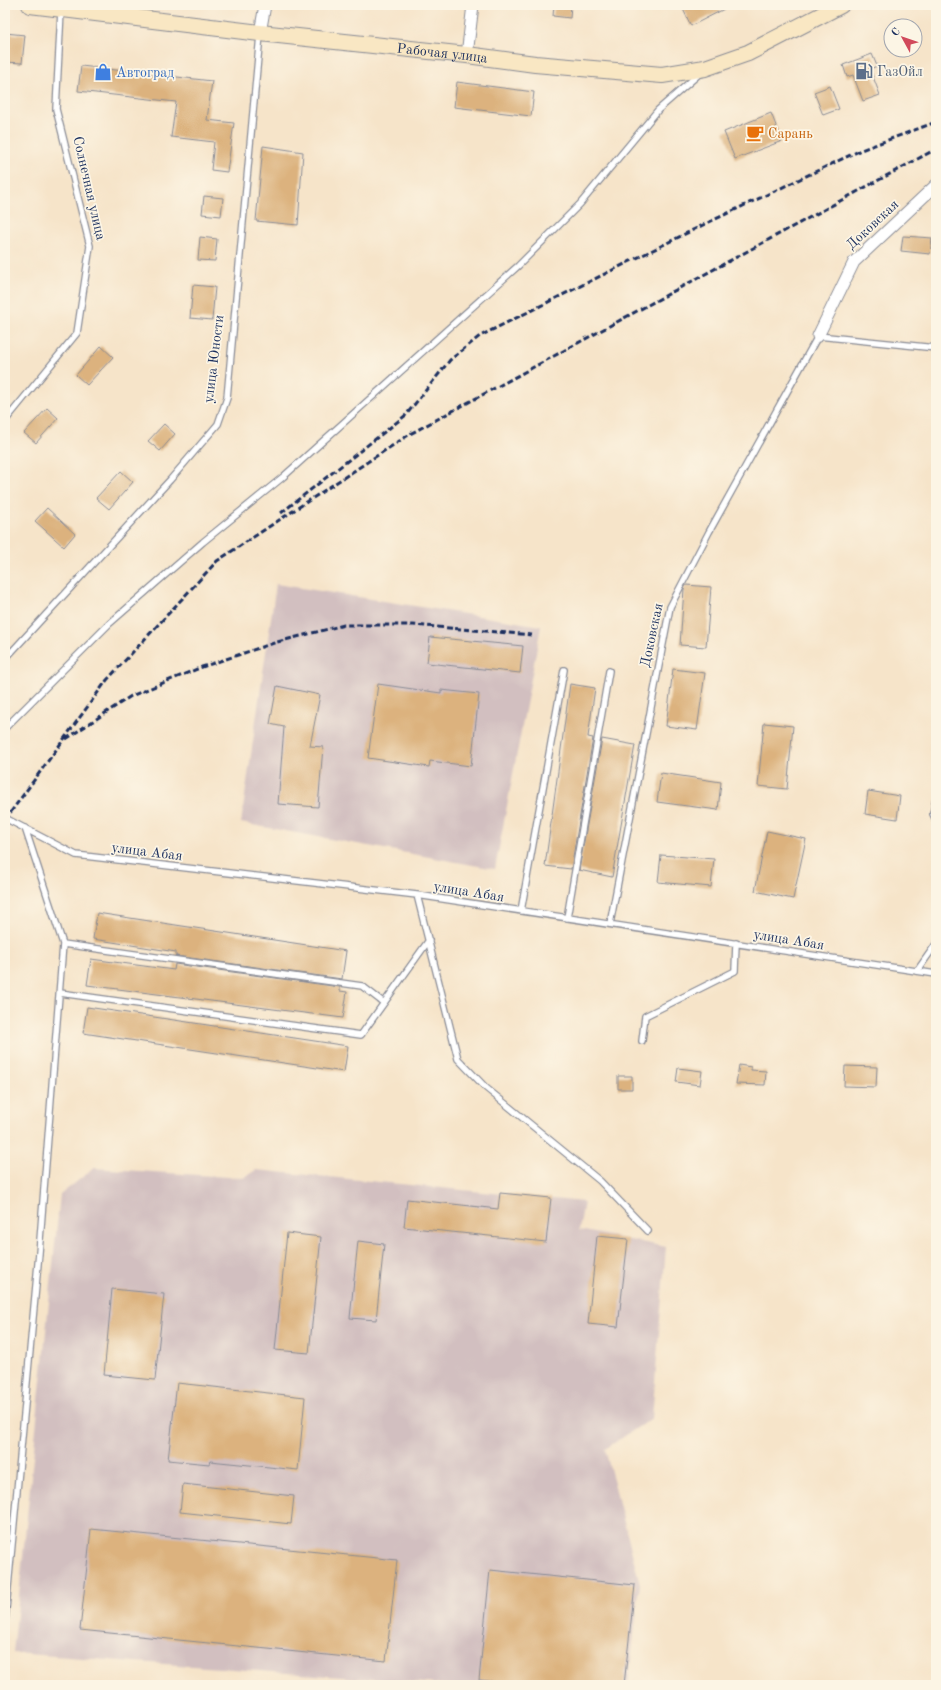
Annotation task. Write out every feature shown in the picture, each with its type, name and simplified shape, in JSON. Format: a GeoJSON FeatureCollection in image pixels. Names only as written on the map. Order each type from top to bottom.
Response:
{"type":"FeatureCollection","features":[{"type":"Feature","properties":{"kind":"main road","name":"Рабочая улица"},"geometry":{"type":"LineString","coordinates":[[30,5],[62,9],[118,10],[260,34],[467,55],[535,64],[662,74],[705,68],[748,52],[841,5]]}},
{"type":"Feature","properties":{"kind":"street","name":"улица Юности"},"geometry":{"type":"LineString","coordinates":[[260,34],[265,5]]}},
{"type":"Feature","properties":{"kind":"street"},"geometry":{"type":"LineString","coordinates":[[467,55],[473,5]]}},
{"type":"Feature","properties":{"kind":"street","name":"Доковская"},"geometry":{"type":"LineString","coordinates":[[818,336],[854,262],[936,185]]}},
{"type":"Feature","properties":{"kind":"lane","name":"Солнечная улица"},"geometry":{"type":"LineString","coordinates":[[5,421],[77,333],[90,246],[56,109],[62,9]]}},
{"type":"Feature","properties":{"kind":"lane","name":"улица Юности"},"geometry":{"type":"LineString","coordinates":[[5,659],[170,480],[218,424],[226,398],[260,34]]}},
{"type":"Feature","properties":{"kind":"lane"},"geometry":{"type":"LineString","coordinates":[[5,728],[109,624],[203,542],[283,477],[518,266],[580,204],[658,110],[705,68]]}},
{"type":"Feature","properties":{"kind":"lane"},"geometry":{"type":"LineString","coordinates":[[818,336],[936,348]]}},
{"type":"Feature","properties":{"kind":"lane","name":"Доковская"},"geometry":{"type":"LineString","coordinates":[[610,924],[670,607],[709,532],[818,336]]}},
{"type":"Feature","properties":{"kind":"lane"},"geometry":{"type":"LineString","coordinates":[[521,911],[564,670]]}},
{"type":"Feature","properties":{"kind":"lane"},"geometry":{"type":"LineString","coordinates":[[567,918],[609,671]]}},
{"type":"Feature","properties":{"kind":"lane"},"geometry":{"type":"LineString","coordinates":[[936,799],[934,814],[936,820]]}},
{"type":"Feature","properties":{"kind":"lane","name":"улица Абая"},"geometry":{"type":"LineString","coordinates":[[5,818],[76,855],[418,895],[936,974]]}},
{"type":"Feature","properties":{"kind":"lane"},"geometry":{"type":"LineString","coordinates":[[5,1620],[39,1253],[63,944],[25,828]]}},
{"type":"Feature","properties":{"kind":"lane"},"geometry":{"type":"LineString","coordinates":[[418,895],[458,1059],[486,1088],[600,1181],[648,1231]]}},
{"type":"Feature","properties":{"kind":"lane"},"geometry":{"type":"LineString","coordinates":[[60,993],[361,1035],[429,940]]}},
{"type":"Feature","properties":{"kind":"lane"},"geometry":{"type":"LineString","coordinates":[[63,944],[362,986],[384,1003]]}},
{"type":"Feature","properties":{"kind":"lane"},"geometry":{"type":"LineString","coordinates":[[642,1041],[645,1016],[735,971],[736,944]]}},
{"type":"Feature","properties":{"kind":"lane"},"geometry":{"type":"LineString","coordinates":[[917,971],[936,944]]}},
{"type":"Feature","properties":{"kind":"shaded area"},"geometry":{"type":"Polygon","coordinates":[[[276,584],[541,626],[495,869],[241,823],[276,584]]]}},
{"type":"Feature","properties":{"kind":"shaded area"},"geometry":{"type":"Polygon","coordinates":[[[94,1168],[243,1178],[256,1170],[584,1202],[579,1230],[666,1247],[652,1418],[605,1449],[640,1584],[628,1685],[451,1685],[13,1653],[60,1195],[94,1168]]]}},
{"type":"Feature","properties":{"kind":"building"},"geometry":{"type":"Polygon","coordinates":[[[554,5],[571,5],[570,18],[553,16],[554,5]]]}},
{"type":"Feature","properties":{"kind":"building"},"geometry":{"type":"Polygon","coordinates":[[[691,5],[732,5],[691,26],[683,9],[691,5]]]}},
{"type":"Feature","properties":{"kind":"building"},"geometry":{"type":"Polygon","coordinates":[[[5,33],[25,35],[22,63],[5,62],[5,33]]]}},
{"type":"Feature","properties":{"kind":"building"},"geometry":{"type":"Polygon","coordinates":[[[872,54],[877,66],[870,69],[880,95],[863,101],[853,75],[847,77],[843,65],[872,54]]]}},
{"type":"Feature","properties":{"kind":"building"},"geometry":{"type":"Polygon","coordinates":[[[81,66],[212,81],[207,120],[234,123],[227,172],[211,170],[214,142],[171,137],[176,102],[78,91],[81,66]]]}},
{"type":"Feature","properties":{"kind":"building"},"geometry":{"type":"Polygon","coordinates":[[[457,82],[534,92],[531,116],[454,107],[457,82]]]}},
{"type":"Feature","properties":{"kind":"building"},"geometry":{"type":"Polygon","coordinates":[[[830,86],[839,109],[823,115],[814,92],[830,86]]]}},
{"type":"Feature","properties":{"kind":"building"},"geometry":{"type":"Polygon","coordinates":[[[771,113],[782,141],[735,159],[724,132],[771,113]]]}},
{"type":"Feature","properties":{"kind":"building"},"geometry":{"type":"Polygon","coordinates":[[[263,146],[303,152],[298,225],[256,221],[263,146]]]}},
{"type":"Feature","properties":{"kind":"building"},"geometry":{"type":"Polygon","coordinates":[[[204,196],[223,198],[221,216],[202,214],[204,196]]]}},
{"type":"Feature","properties":{"kind":"building"},"geometry":{"type":"Polygon","coordinates":[[[903,236],[932,238],[930,254],[901,251],[903,236]]]}},
{"type":"Feature","properties":{"kind":"building"},"geometry":{"type":"Polygon","coordinates":[[[200,237],[217,239],[215,261],[198,260],[200,237]]]}},
{"type":"Feature","properties":{"kind":"building"},"geometry":{"type":"Polygon","coordinates":[[[193,285],[215,287],[212,320],[190,318],[193,285]]]}},
{"type":"Feature","properties":{"kind":"building"},"geometry":{"type":"Polygon","coordinates":[[[101,346],[113,357],[87,385],[76,375],[101,346]]]}},
{"type":"Feature","properties":{"kind":"building"},"geometry":{"type":"Polygon","coordinates":[[[47,408],[58,418],[36,443],[24,433],[47,408]]]}},
{"type":"Feature","properties":{"kind":"building"},"geometry":{"type":"Polygon","coordinates":[[[164,424],[175,434],[160,451],[148,441],[164,424]]]}},
{"type":"Feature","properties":{"kind":"building"},"geometry":{"type":"Polygon","coordinates":[[[121,471],[133,482],[109,509],[96,498],[121,471]]]}},
{"type":"Feature","properties":{"kind":"building"},"geometry":{"type":"Polygon","coordinates":[[[47,508],[75,534],[64,547],[35,521],[47,508]]]}},
{"type":"Feature","properties":{"kind":"building"},"geometry":{"type":"Polygon","coordinates":[[[686,585],[711,587],[706,647],[680,645],[684,589],[686,585]]]}},
{"type":"Feature","properties":{"kind":"building"},"geometry":{"type":"Polygon","coordinates":[[[430,637],[523,646],[520,673],[427,663],[430,637]]]}},
{"type":"Feature","properties":{"kind":"building"},"geometry":{"type":"Polygon","coordinates":[[[673,669],[705,673],[697,730],[666,726],[673,669]]]}},
{"type":"Feature","properties":{"kind":"building"},"geometry":{"type":"Polygon","coordinates":[[[378,684],[441,693],[441,690],[479,694],[471,766],[430,761],[429,767],[368,758],[378,684]]]}},
{"type":"Feature","properties":{"kind":"building"},"geometry":{"type":"Polygon","coordinates":[[[570,684],[595,688],[588,737],[593,738],[571,869],[545,866],[570,684]]]}},
{"type":"Feature","properties":{"kind":"building"},"geometry":{"type":"Polygon","coordinates":[[[277,686],[320,695],[310,746],[323,747],[318,807],[278,804],[284,727],[270,724],[277,686]]]}},
{"type":"Feature","properties":{"kind":"building"},"geometry":{"type":"Polygon","coordinates":[[[764,723],[793,726],[787,789],[758,786],[764,723]]]}},
{"type":"Feature","properties":{"kind":"building"},"geometry":{"type":"Polygon","coordinates":[[[602,739],[635,745],[612,877],[579,870],[602,739]]]}},
{"type":"Feature","properties":{"kind":"building"},"geometry":{"type":"Polygon","coordinates":[[[661,773],[721,782],[718,810],[657,802],[661,773]]]}},
{"type":"Feature","properties":{"kind":"building"},"geometry":{"type":"Polygon","coordinates":[[[868,791],[900,796],[897,819],[865,814],[868,791]]]}},
{"type":"Feature","properties":{"kind":"building"},"geometry":{"type":"Polygon","coordinates":[[[767,831],[806,839],[793,899],[755,891],[767,831]]]}},
{"type":"Feature","properties":{"kind":"building"},"geometry":{"type":"Polygon","coordinates":[[[661,855],[714,859],[711,887],[658,882],[661,855]]]}},
{"type":"Feature","properties":{"kind":"building"},"geometry":{"type":"Polygon","coordinates":[[[97,913],[346,951],[342,979],[176,956],[176,952],[93,939],[97,913]]]}},
{"type":"Feature","properties":{"kind":"building"},"geometry":{"type":"Polygon","coordinates":[[[91,959],[174,970],[175,964],[340,987],[340,991],[347,992],[343,1018],[87,985],[91,959]]]}},
{"type":"Feature","properties":{"kind":"building"},"geometry":{"type":"Polygon","coordinates":[[[87,1007],[348,1046],[344,1072],[83,1033],[87,1007]]]}},
{"type":"Feature","properties":{"kind":"building"},"geometry":{"type":"Polygon","coordinates":[[[739,1065],[751,1067],[751,1070],[766,1071],[765,1085],[736,1084],[739,1065]]]}},
{"type":"Feature","properties":{"kind":"building"},"geometry":{"type":"Polygon","coordinates":[[[845,1066],[877,1067],[876,1087],[844,1086],[845,1066]]]}},
{"type":"Feature","properties":{"kind":"building"},"geometry":{"type":"Polygon","coordinates":[[[678,1068],[702,1071],[700,1085],[676,1082],[678,1068]]]}},
{"type":"Feature","properties":{"kind":"building"},"geometry":{"type":"Polygon","coordinates":[[[618,1076],[632,1076],[632,1089],[618,1089],[618,1076]]]}},
{"type":"Feature","properties":{"kind":"building"},"geometry":{"type":"Polygon","coordinates":[[[500,1193],[551,1198],[546,1242],[404,1227],[407,1199],[498,1209],[500,1193]]]}},
{"type":"Feature","properties":{"kind":"building"},"geometry":{"type":"Polygon","coordinates":[[[287,1233],[321,1237],[309,1353],[275,1350],[287,1233]]]}},
{"type":"Feature","properties":{"kind":"building"},"geometry":{"type":"Polygon","coordinates":[[[597,1236],[628,1239],[618,1327],[588,1324],[597,1236]]]}},
{"type":"Feature","properties":{"kind":"building"},"geometry":{"type":"Polygon","coordinates":[[[358,1241],[384,1244],[376,1320],[350,1318],[358,1241]]]}},
{"type":"Feature","properties":{"kind":"building"},"geometry":{"type":"Polygon","coordinates":[[[112,1289],[164,1294],[155,1380],[104,1375],[112,1289]]]}},
{"type":"Feature","properties":{"kind":"building"},"geometry":{"type":"Polygon","coordinates":[[[177,1383],[305,1397],[298,1470],[210,1461],[209,1464],[168,1460],[177,1383]]]}},
{"type":"Feature","properties":{"kind":"building"},"geometry":{"type":"Polygon","coordinates":[[[183,1484],[294,1496],[291,1524],[180,1512],[183,1484]]]}},
{"type":"Feature","properties":{"kind":"building"},"geometry":{"type":"Polygon","coordinates":[[[91,1529],[397,1560],[386,1661],[80,1630],[91,1529]]]}},
{"type":"Feature","properties":{"kind":"building"},"geometry":{"type":"Polygon","coordinates":[[[490,1570],[635,1585],[624,1685],[528,1685],[479,1680],[490,1570]]]}},
{"type":"Feature","properties":{"kind":"railway"},"geometry":{"type":"LineString","coordinates":[[281,513],[406,415],[450,360],[480,336],[703,225],[861,150],[936,122]]}},
{"type":"Feature","properties":{"kind":"railway"},"geometry":{"type":"LineString","coordinates":[[5,820],[107,680],[217,561],[410,434],[936,149]]}},
{"type":"Feature","properties":{"kind":"railway"},"geometry":{"type":"LineString","coordinates":[[66,739],[131,696],[202,667],[277,642],[344,625],[413,625],[532,635]]}},
{"type":"Feature","properties":{"kind":"place","name":"ГазОйл"},"geometry":{"type":"Point","coordinates":[864,71]}},
{"type":"Feature","properties":{"kind":"place","name":"Автоград"},"geometry":{"type":"Point","coordinates":[103,72]}},
{"type":"Feature","properties":{"kind":"place","name":"Сарань"},"geometry":{"type":"Point","coordinates":[755,133]}}]}
